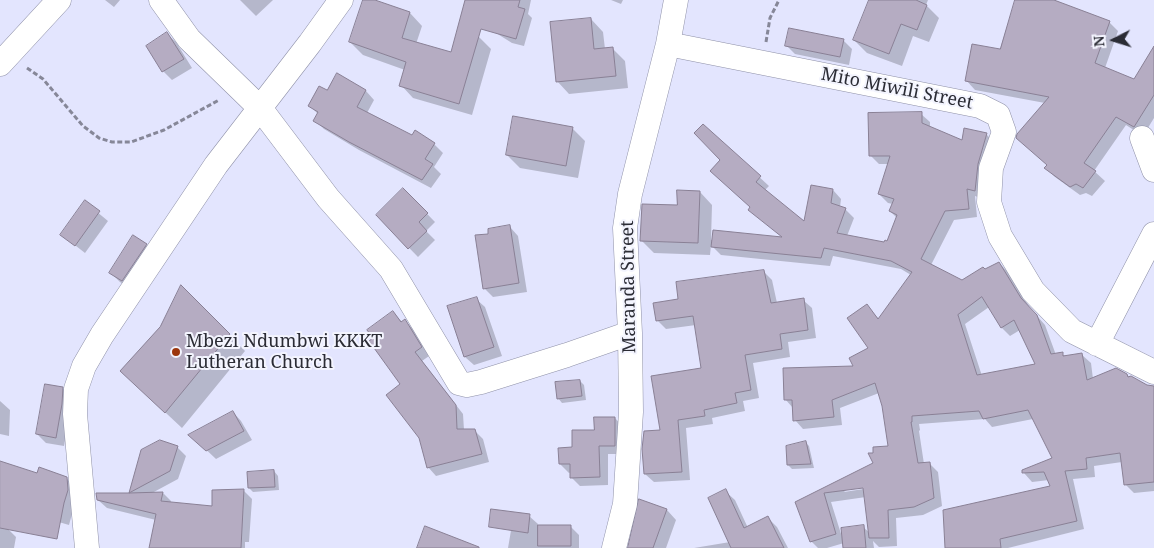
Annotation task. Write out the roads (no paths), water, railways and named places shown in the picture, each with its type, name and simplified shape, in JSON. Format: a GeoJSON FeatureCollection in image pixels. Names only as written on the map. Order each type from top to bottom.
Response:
{"type":"FeatureCollection","features":[{"type":"Feature","properties":{"kind":"street"},"geometry":{"type":"LineString","coordinates":[[3,51],[59,0]]}},
{"type":"Feature","properties":{"kind":"street"},"geometry":{"type":"LineString","coordinates":[[161,0],[189,39],[260,108],[328,198],[391,269],[459,383],[467,385],[481,382],[630,333]]}},
{"type":"Feature","properties":{"kind":"street"},"geometry":{"type":"LineString","coordinates":[[87,548],[75,414],[76,389],[84,366],[102,335],[216,166],[341,0]]}},
{"type":"Feature","properties":{"kind":"street","name":"Maranda Street"},"geometry":{"type":"LineString","coordinates":[[614,548],[624,504],[630,412],[630,333],[625,228],[630,194],[668,44],[676,0]]}},
{"type":"Feature","properties":{"kind":"street","name":"Mito Miwili Street"},"geometry":{"type":"LineString","coordinates":[[668,44],[980,106],[998,115],[1004,132],[991,168],[989,202],[1000,236],[1033,291],[1072,331],[1154,372]]}},
{"type":"Feature","properties":{"kind":"street"},"geometry":{"type":"LineString","coordinates":[[1142,138],[1154,170]]}},
{"type":"Feature","properties":{"kind":"street"},"geometry":{"type":"LineString","coordinates":[[1097,344],[1154,234]]}},
{"type":"Feature","properties":{"kind":"place","name":"Mbezi Ndumbwi KKKT Lutheran Church"},"geometry":{"type":"Point","coordinates":[176,352]}}]}
